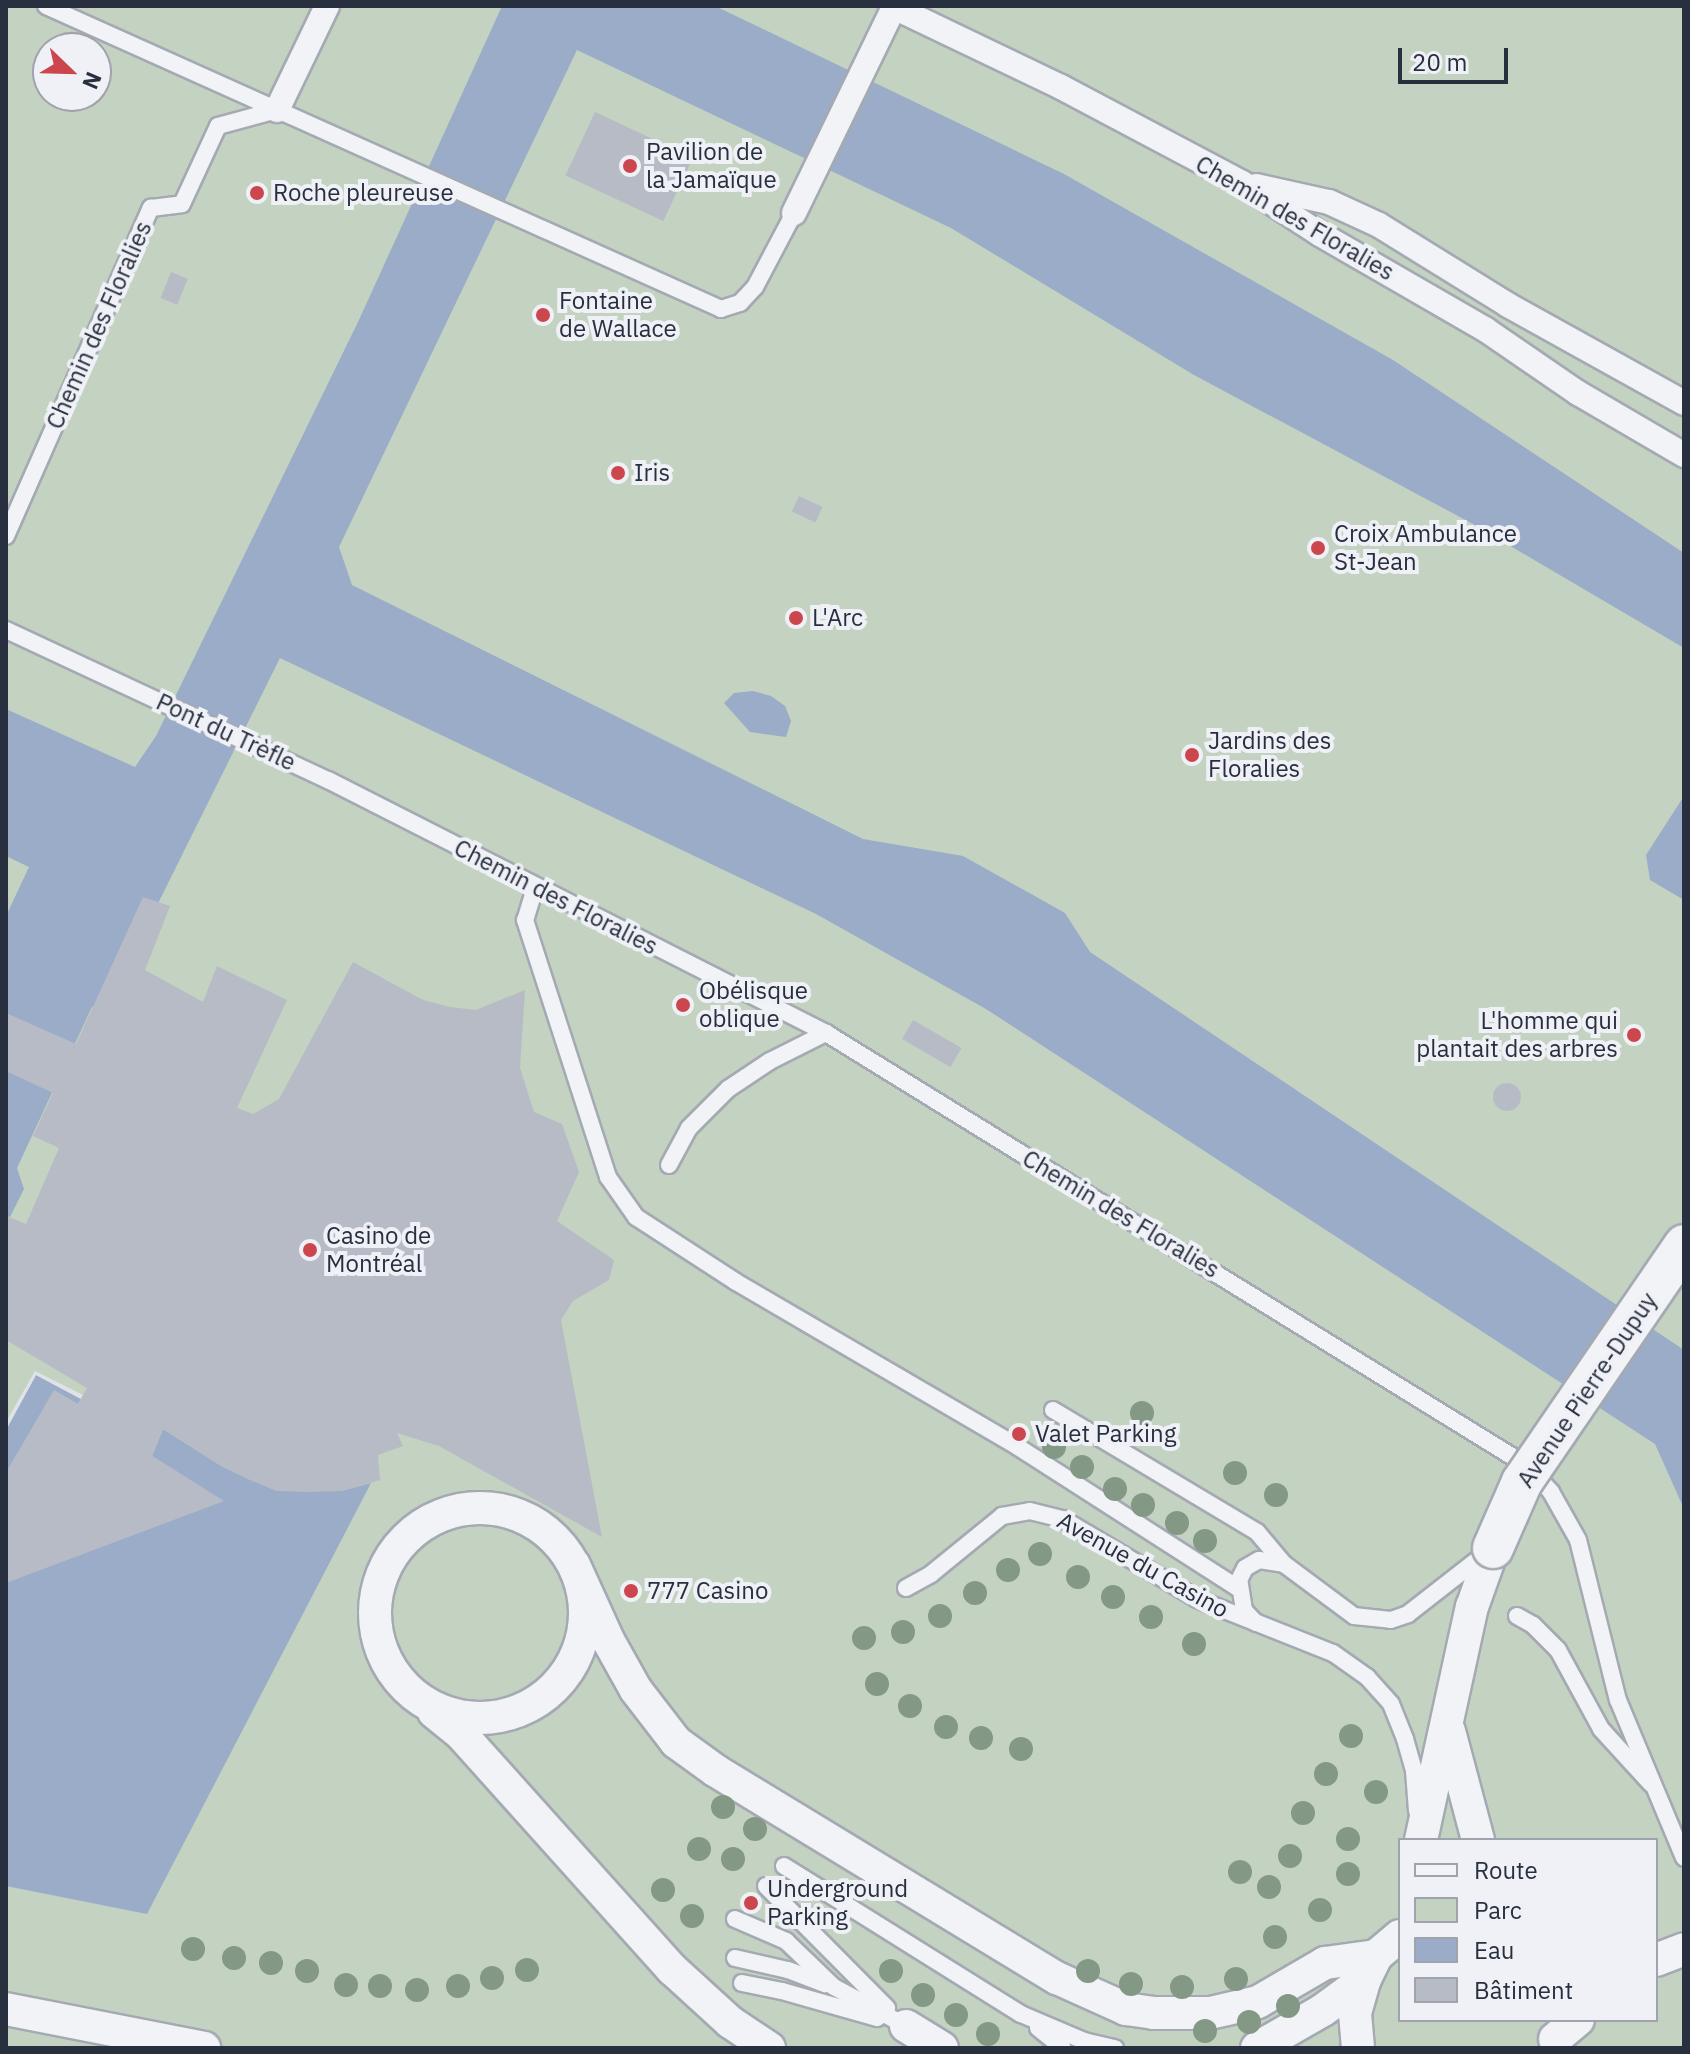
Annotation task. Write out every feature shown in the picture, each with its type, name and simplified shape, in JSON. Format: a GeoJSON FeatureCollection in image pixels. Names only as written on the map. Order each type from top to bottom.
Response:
{"type":"FeatureCollection","features":[{"type":"Feature","properties":{"kind":"street"},"geometry":{"type":"LineString","coordinates":[[277,110],[327,6]]}},
{"type":"Feature","properties":{"kind":"street"},"geometry":{"type":"LineString","coordinates":[[794,213],[890,13]]}},
{"type":"Feature","properties":{"kind":"street","name":"Chemin des Floralies"},"geometry":{"type":"LineString","coordinates":[[890,13],[1061,87],[1242,183],[1320,234],[1486,330],[1578,393],[1684,455]]}},
{"type":"Feature","properties":{"kind":"street"},"geometry":{"type":"LineString","coordinates":[[1242,183],[1329,202],[1379,225],[1508,305],[1684,403]]}},
{"type":"Feature","properties":{"kind":"street"},"geometry":{"type":"LineString","coordinates":[[1486,330],[1508,305]]}},
{"type":"Feature","properties":{"kind":"street","name":"Avenue Pierre-Dupuy"},"geometry":{"type":"LineString","coordinates":[[1420,1838],[1472,1607],[1493,1548],[1522,1482],[1684,1245]]}},
{"type":"Feature","properties":{"kind":"street"},"geometry":{"type":"LineString","coordinates":[[769,2048],[730,2022],[672,1969],[461,1734],[407,1689],[389,1665],[378,1637],[375,1607],[381,1577],[396,1550],[418,1529],[445,1514],[476,1505],[498,1507],[532,1522],[556,1541],[574,1565],[629,1677],[676,1742],[716,1771],[1057,1978],[1126,2009],[1153,2013],[1210,2013],[1258,2002],[1325,1963],[1388,1946]]}},
{"type":"Feature","properties":{"kind":"street"},"geometry":{"type":"LineString","coordinates":[[407,1689],[446,1713],[479,1718],[512,1713],[551,1691],[577,1654],[583,1632],[582,1587],[574,1565]]}},
{"type":"Feature","properties":{"kind":"street","name":"Avenue Pierre-Dupuy"},"geometry":{"type":"LineString","coordinates":[[1447,1724],[1477,1838]]}},
{"type":"Feature","properties":{"kind":"street"},"geometry":{"type":"LineString","coordinates":[[1268,2043],[1388,1946]]}},
{"type":"Feature","properties":{"kind":"street"},"geometry":{"type":"LineString","coordinates":[[1358,2048],[1355,2013],[1388,1946]]}},
{"type":"Feature","properties":{"kind":"street"},"geometry":{"type":"LineString","coordinates":[[1658,1959],[1684,1949]]}},
{"type":"Feature","properties":{"kind":"street"},"geometry":{"type":"LineString","coordinates":[[6,2009],[204,2048]]}},
{"type":"Feature","properties":{"kind":"street"},"geometry":{"type":"LineString","coordinates":[[906,2026],[942,2048]]}},
{"type":"Feature","properties":{"kind":"lane"},"geometry":{"type":"LineString","coordinates":[[46,6],[721,309],[740,303],[755,287],[794,213]]}},
{"type":"Feature","properties":{"kind":"lane","name":"Chemin des Floralies"},"geometry":{"type":"LineString","coordinates":[[6,536],[151,208],[182,204],[218,126],[277,110]]}},
{"type":"Feature","properties":{"kind":"lane","name":"Pont du Trèfle"},"geometry":{"type":"LineString","coordinates":[[6,630],[328,780]]}},
{"type":"Feature","properties":{"kind":"lane","name":"Chemin des Floralies"},"geometry":{"type":"LineString","coordinates":[[328,780],[535,888],[826,1033],[1526,1465],[1551,1492],[1578,1540],[1618,1700],[1684,1858]]}},
{"type":"Feature","properties":{"kind":"lane"},"geometry":{"type":"LineString","coordinates":[[535,888],[525,920],[608,1177],[636,1217],[736,1282],[1018,1447],[1239,1589]]}},
{"type":"Feature","properties":{"kind":"lane"},"geometry":{"type":"LineString","coordinates":[[669,1165],[689,1128],[728,1089],[770,1061],[826,1033]]}},
{"type":"Feature","properties":{"kind":"lane"},"geometry":{"type":"LineString","coordinates":[[1053,1410],[1257,1532],[1284,1564],[1354,1616],[1391,1620],[1408,1614],[1493,1548]]}},
{"type":"Feature","properties":{"kind":"lane","name":"Avenue du Casino"},"geometry":{"type":"LineString","coordinates":[[906,1588],[931,1574],[1002,1516],[1030,1511],[1063,1519],[1197,1599],[1333,1653],[1367,1677],[1391,1704],[1414,1771],[1420,1838]]}},
{"type":"Feature","properties":{"kind":"lane","name":"Avenue du Casino"},"geometry":{"type":"LineString","coordinates":[[1260,1625],[1244,1610],[1239,1589],[1245,1568],[1259,1560],[1284,1564]]}},
{"type":"Feature","properties":{"kind":"lane"},"geometry":{"type":"LineString","coordinates":[[1517,1616],[1533,1625],[1558,1650],[1601,1729],[1655,1788]]}},
{"type":"Feature","properties":{"kind":"lane"},"geometry":{"type":"LineString","coordinates":[[784,1866],[1021,2014],[1063,2048]]}},
{"type":"Feature","properties":{"kind":"lane"},"geometry":{"type":"LineString","coordinates":[[766,1886],[906,2026]]}},
{"type":"Feature","properties":{"kind":"lane"},"geometry":{"type":"LineString","coordinates":[[735,1919],[786,1941],[834,1987]]}},
{"type":"Feature","properties":{"kind":"lane"},"geometry":{"type":"LineString","coordinates":[[735,1958],[788,1970],[834,1987],[906,2026]]}},
{"type":"Feature","properties":{"kind":"lane"},"geometry":{"type":"LineString","coordinates":[[742,1983],[782,1991],[906,2026]]}},
{"type":"Feature","properties":{"kind":"lane"},"geometry":{"type":"LineString","coordinates":[[1021,2014],[1084,2041],[1115,2048]]}},
{"type":"Feature","properties":{"kind":"lane"},"geometry":{"type":"LineString","coordinates":[[1241,2048],[1268,2043]]}},
{"type":"Feature","properties":{"kind":"green space"},"geometry":{"type":"Polygon","coordinates":[[[6,6],[1684,6],[1684,2048],[6,2048],[6,6]]]}},
{"type":"Feature","properties":{"kind":"water"},"geometry":{"type":"Polygon","coordinates":[[[502,6],[715,6],[1064,174],[1393,360],[1684,553],[1684,648],[1473,524],[1194,375],[951,228],[577,50],[339,547],[352,585],[863,839],[963,856],[1065,913],[1090,952],[1684,1350],[1684,1509],[1655,1444],[986,1009],[816,914],[280,658],[105,1010],[92,1007],[17,1168],[24,1189],[10,1217],[6,1216],[6,916],[29,867],[6,856],[6,709],[135,767],[156,736],[358,322],[502,6]]]}},
{"type":"Feature","properties":{"kind":"water"},"geometry":{"type":"Polygon","coordinates":[[[753,691],[771,696],[785,706],[791,721],[786,737],[750,732],[724,703],[734,693],[753,691]]]}},
{"type":"Feature","properties":{"kind":"water"},"geometry":{"type":"Polygon","coordinates":[[[1684,796],[1684,900],[1650,880],[1646,855],[1684,796]]]}},
{"type":"Feature","properties":{"kind":"water"},"geometry":{"type":"Polygon","coordinates":[[[36,1375],[81,1399],[78,1404],[54,1391],[6,1473],[6,1430],[36,1375]]]}},
{"type":"Feature","properties":{"kind":"water"},"geometry":{"type":"Polygon","coordinates":[[[163,1429],[223,1467],[277,1491],[341,1491],[371,1483],[147,1914],[6,1886],[6,1582],[223,1501],[152,1456],[163,1429]]]}},
{"type":"Feature","properties":{"kind":"pier"},"geometry":{"type":"Polygon","coordinates":[[[35,1371],[83,1395],[81,1399],[36,1375],[6,1430],[6,1422],[35,1371]]]}},
{"type":"Feature","properties":{"kind":"building","name":"Pavilion de la Jamaïque"},"geometry":{"type":"Polygon","coordinates":[[[595,112],[693,158],[663,221],[565,175],[595,112]]]}},
{"type":"Feature","properties":{"kind":"building"},"geometry":{"type":"Polygon","coordinates":[[[171,272],[188,279],[177,305],[161,298],[171,272]]]}},
{"type":"Feature","properties":{"kind":"building"},"geometry":{"type":"Polygon","coordinates":[[[799,496],[823,507],[815,522],[792,511],[799,496]]]}},
{"type":"Feature","properties":{"kind":"building"},"geometry":{"type":"Polygon","coordinates":[[[143,897],[170,906],[145,970],[203,1002],[217,966],[287,1000],[237,1108],[253,1114],[279,1099],[353,962],[423,1000],[450,1007],[476,1010],[525,990],[520,1068],[534,1112],[562,1124],[579,1172],[557,1221],[614,1260],[609,1280],[573,1301],[561,1320],[602,1537],[439,1446],[397,1433],[403,1446],[378,1455],[380,1480],[341,1491],[308,1492],[277,1491],[252,1481],[223,1467],[163,1429],[152,1456],[224,1501],[6,1583],[6,1473],[54,1390],[78,1404],[87,1388],[6,1340],[6,1216],[26,1224],[59,1148],[33,1136],[53,1093],[6,1071],[6,1013],[76,1044],[143,897]]]}},
{"type":"Feature","properties":{"kind":"building"},"geometry":{"type":"Polygon","coordinates":[[[913,1020],[961,1048],[950,1067],[902,1039],[913,1020]]]}},
{"type":"Feature","properties":{"kind":"building"},"geometry":{"type":"Polygon","coordinates":[[[1507,1083],[1517,1087],[1521,1097],[1517,1107],[1507,1111],[1497,1107],[1493,1097],[1497,1087],[1507,1083]]]}},
{"type":"Feature","properties":{"kind":"place","name":"Pavilion de la Jamaïque"},"geometry":{"type":"Point","coordinates":[630,166]}},
{"type":"Feature","properties":{"kind":"place","name":"Roche pleureuse"},"geometry":{"type":"Point","coordinates":[257,193]}},
{"type":"Feature","properties":{"kind":"place","name":"Fontaine de Wallace"},"geometry":{"type":"Point","coordinates":[543,315]}},
{"type":"Feature","properties":{"kind":"place","name":"Iris"},"geometry":{"type":"Point","coordinates":[618,473]}},
{"type":"Feature","properties":{"kind":"place","name":"Croix Ambulance St-Jean"},"geometry":{"type":"Point","coordinates":[1318,548]}},
{"type":"Feature","properties":{"kind":"place","name":"L'Arc"},"geometry":{"type":"Point","coordinates":[796,618]}},
{"type":"Feature","properties":{"kind":"place","name":"Jardins des Floralies"},"geometry":{"type":"Point","coordinates":[1192,755]}},
{"type":"Feature","properties":{"kind":"place","name":"Obélisque oblique"},"geometry":{"type":"Point","coordinates":[683,1005]}},
{"type":"Feature","properties":{"kind":"place","name":"L'homme qui plantait des arbres"},"geometry":{"type":"Point","coordinates":[1634,1035]}},
{"type":"Feature","properties":{"kind":"place","name":"Casino de Montréal"},"geometry":{"type":"Point","coordinates":[310,1250]}},
{"type":"Feature","properties":{"kind":"place","name":"Valet Parking"},"geometry":{"type":"Point","coordinates":[1019,1434]}},
{"type":"Feature","properties":{"kind":"place","name":"777 Casino"},"geometry":{"type":"Point","coordinates":[631,1591]}},
{"type":"Feature","properties":{"kind":"place","name":"Underground Parking"},"geometry":{"type":"Point","coordinates":[751,1903]}}]}
